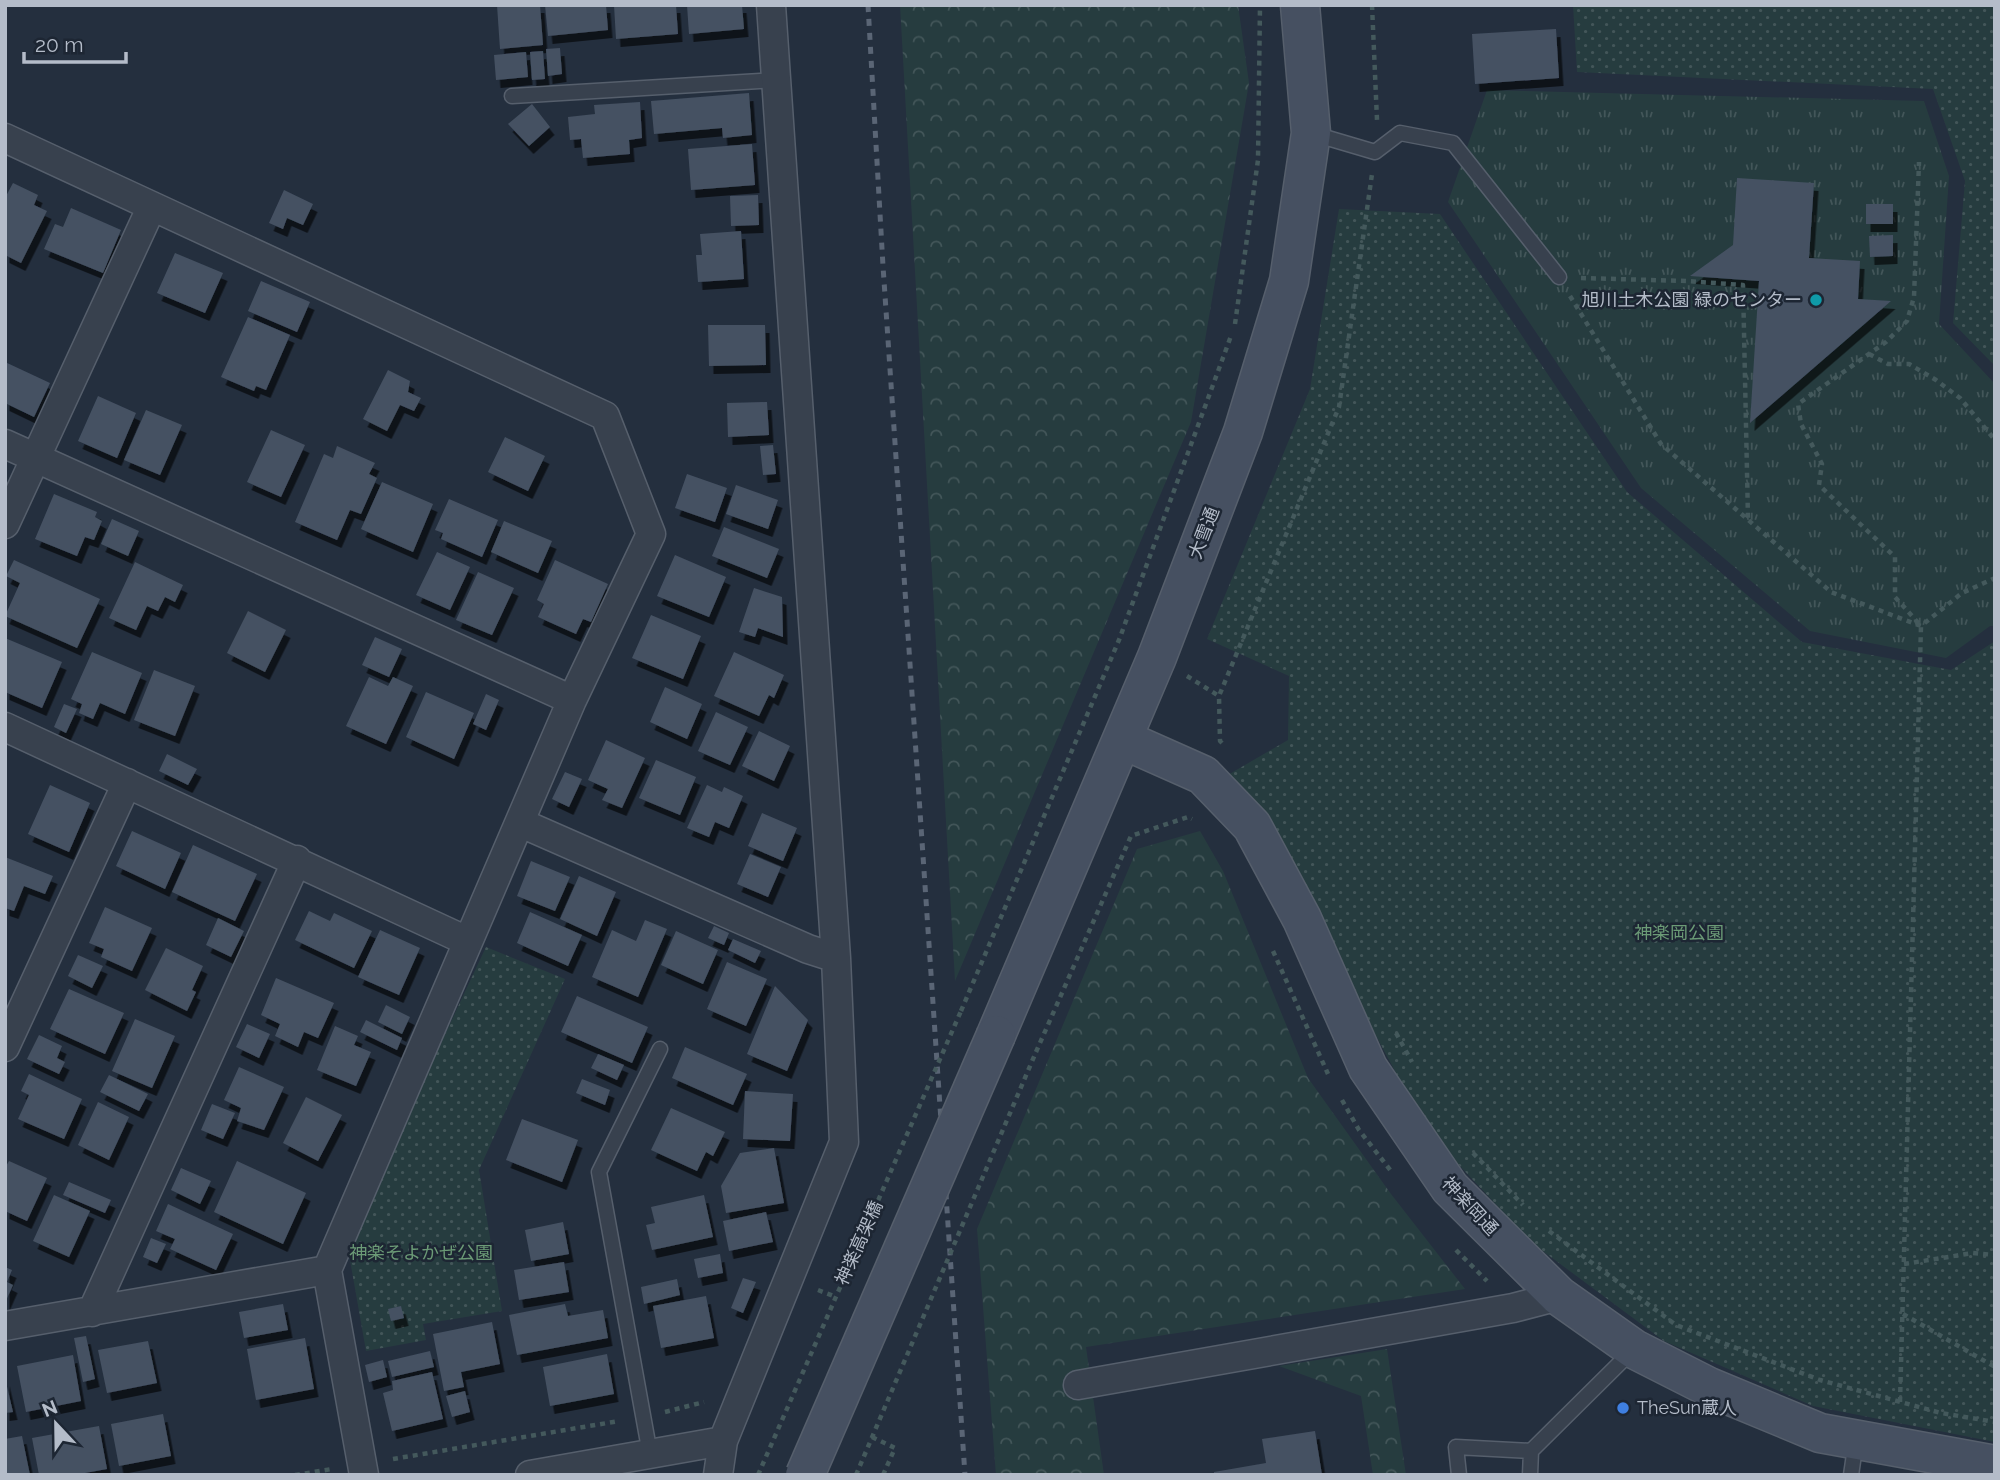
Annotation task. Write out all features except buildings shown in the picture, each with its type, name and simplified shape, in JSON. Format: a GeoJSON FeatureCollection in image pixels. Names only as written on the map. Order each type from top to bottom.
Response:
{"type":"FeatureCollection","features":[{"type":"Feature","properties":{"kind":"main road","name":"大雪通"},"geometry":{"type":"LineString","coordinates":[[805,1475],[1157,657],[1243,432],[1289,281],[1311,133],[1300,5]]}},
{"type":"Feature","properties":{"kind":"main road","name":"神楽岡通"},"geometry":{"type":"LineString","coordinates":[[1122,739],[1203,775],[1252,826],[1302,919],[1368,1068],[1450,1188],[1559,1296],[1634,1349],[1709,1387],[1820,1433],[1854,1457],[1995,1465]]}},
{"type":"Feature","properties":{"kind":"street"},"geometry":{"type":"LineString","coordinates":[[718,1475],[723,1441],[844,1142],[836,958],[771,5]]}},
{"type":"Feature","properties":{"kind":"street"},"geometry":{"type":"LineString","coordinates":[[5,138],[605,416],[651,534],[572,701],[327,1270],[363,1469]]}},
{"type":"Feature","properties":{"kind":"street"},"geometry":{"type":"LineString","coordinates":[[5,524],[152,206]]}},
{"type":"Feature","properties":{"kind":"street"},"geometry":{"type":"LineString","coordinates":[[5,444],[572,701]]}},
{"type":"Feature","properties":{"kind":"street"},"geometry":{"type":"LineString","coordinates":[[5,726],[467,941]]}},
{"type":"Feature","properties":{"kind":"street"},"geometry":{"type":"LineString","coordinates":[[5,1046],[127,783]]}},
{"type":"Feature","properties":{"kind":"street"},"geometry":{"type":"LineString","coordinates":[[521,823],[808,949],[836,958]]}},
{"type":"Feature","properties":{"kind":"street"},"geometry":{"type":"LineString","coordinates":[[92,1312],[297,860]]}},
{"type":"Feature","properties":{"kind":"street"},"geometry":{"type":"LineString","coordinates":[[5,1326],[327,1270]]}},
{"type":"Feature","properties":{"kind":"street"},"geometry":{"type":"LineString","coordinates":[[1078,1385],[1513,1308],[1559,1296]]}},
{"type":"Feature","properties":{"kind":"street"},"geometry":{"type":"LineString","coordinates":[[530,1475],[723,1441]]}},
{"type":"Feature","properties":{"kind":"lane"},"geometry":{"type":"LineString","coordinates":[[512,96],[776,80]]}},
{"type":"Feature","properties":{"kind":"lane"},"geometry":{"type":"LineString","coordinates":[[1311,133],[1375,152],[1400,133],[1453,143],[1559,277]]}},
{"type":"Feature","properties":{"kind":"lane"},"geometry":{"type":"LineString","coordinates":[[650,1454],[599,1172],[660,1049]]}},
{"type":"Feature","properties":{"kind":"lane"},"geometry":{"type":"LineString","coordinates":[[1530,1475],[1531,1451],[1634,1349]]}},
{"type":"Feature","properties":{"kind":"lane"},"geometry":{"type":"LineString","coordinates":[[1458,1475],[1456,1447],[1531,1451]]}},
{"type":"Feature","properties":{"kind":"path","name":"神楽高架橋"},"geometry":{"type":"LineString","coordinates":[[758,1475],[961,1011],[1119,640],[1235,325],[1258,160],[1260,5]]}},
{"type":"Feature","properties":{"kind":"path"},"geometry":{"type":"LineString","coordinates":[[1229,750],[1220,741],[1219,696],[1339,407],[1375,152],[1377,109],[1372,5]]}},
{"type":"Feature","properties":{"kind":"path"},"geometry":{"type":"LineString","coordinates":[[1900,1402],[1921,626],[1895,597],[1895,557],[1819,485],[1822,464],[1801,424],[1798,404],[1886,342],[1907,321],[1914,297],[1919,162]]}},
{"type":"Feature","properties":{"kind":"path"},"geometry":{"type":"LineString","coordinates":[[1559,277],[1661,444],[1832,592],[1921,626]]}},
{"type":"Feature","properties":{"kind":"path"},"geometry":{"type":"LineString","coordinates":[[1559,277],[1743,285],[1748,519]]}},
{"type":"Feature","properties":{"kind":"path"},"geometry":{"type":"LineString","coordinates":[[1869,354],[1888,364],[1909,364],[1936,380],[1960,398],[1995,440]]}},
{"type":"Feature","properties":{"kind":"path"},"geometry":{"type":"LineString","coordinates":[[1921,626],[1962,593],[1995,578]]}},
{"type":"Feature","properties":{"kind":"path"},"geometry":{"type":"LineString","coordinates":[[1393,1028],[1413,1064]]}},
{"type":"Feature","properties":{"kind":"path"},"geometry":{"type":"LineString","coordinates":[[856,1475],[1037,1052]]}},
{"type":"Feature","properties":{"kind":"path"},"geometry":{"type":"LineString","coordinates":[[1464,1143],[1528,1210]]}},
{"type":"Feature","properties":{"kind":"path"},"geometry":{"type":"LineString","coordinates":[[1546,1229],[1676,1325],[1820,1380],[1941,1413],[1995,1422]]}},
{"type":"Feature","properties":{"kind":"path"},"geometry":{"type":"LineString","coordinates":[[1904,1264],[1973,1253],[1995,1255]]}},
{"type":"Feature","properties":{"kind":"path"},"geometry":{"type":"LineString","coordinates":[[811,1287],[835,1297]]}},
{"type":"Feature","properties":{"kind":"path"},"geometry":{"type":"LineString","coordinates":[[1903,1314],[1995,1367]]}},
{"type":"Feature","properties":{"kind":"path"},"geometry":{"type":"LineString","coordinates":[[295,1475],[363,1469],[642,1418],[701,1404],[709,1397]]}},
{"type":"Feature","properties":{"kind":"path"},"geometry":{"type":"LineString","coordinates":[[872,1437],[895,1448],[883,1475]]}},
{"type":"Feature","properties":{"kind":"green space"},"geometry":{"type":"Polygon","coordinates":[[[900,5],[1238,5],[1249,83],[1191,422],[955,981],[900,5]]]}},
{"type":"Feature","properties":{"kind":"green space"},"geometry":{"type":"Polygon","coordinates":[[[1573,5],[1995,5],[1995,366],[1953,323],[1965,181],[1933,89],[1577,72],[1573,5]]]}},
{"type":"Feature","properties":{"kind":"green space"},"geometry":{"type":"Polygon","coordinates":[[[1487,90],[1924,101],[1949,176],[1939,324],[1995,384],[1995,626],[1990,626],[1946,658],[1810,631],[1641,488],[1448,202],[1487,90]]]}},
{"type":"Feature","properties":{"kind":"green space","name":"神楽岡公園"},"geometry":{"type":"Polygon","coordinates":[[[1339,209],[1440,214],[1627,492],[1802,642],[1951,670],[1995,641],[1995,1442],[1813,1406],[1664,1341],[1532,1243],[1427,1131],[1358,1002],[1226,776],[1288,740],[1289,676],[1207,639],[1310,389],[1339,209]]]}},
{"type":"Feature","properties":{"kind":"green space"},"geometry":{"type":"Polygon","coordinates":[[[1200,831],[1223,871],[1308,1078],[1391,1194],[1465,1289],[1086,1347],[1104,1475],[996,1475],[977,1229],[1137,849],[1200,831]]]}},
{"type":"Feature","properties":{"kind":"green space","name":"神楽そよかぜ公園"},"geometry":{"type":"Polygon","coordinates":[[[486,947],[565,979],[479,1170],[502,1311],[423,1324],[426,1340],[366,1351],[347,1243],[486,947]]]}},
{"type":"Feature","properties":{"kind":"green space"},"geometry":{"type":"Polygon","coordinates":[[[1387,1349],[1406,1475],[1373,1475],[1361,1396],[1279,1366],[1387,1349]]]}},
{"type":"Feature","properties":{"kind":"railway"},"geometry":{"type":"LineString","coordinates":[[868,5],[883,266],[965,1475]]}},
{"type":"Feature","properties":{"kind":"place","name":"旭川土木公園 緑のセンター"},"geometry":{"type":"Point","coordinates":[1816,300]}},
{"type":"Feature","properties":{"kind":"place","name":"TheSun蔵人"},"geometry":{"type":"Point","coordinates":[1623,1408]}}]}
